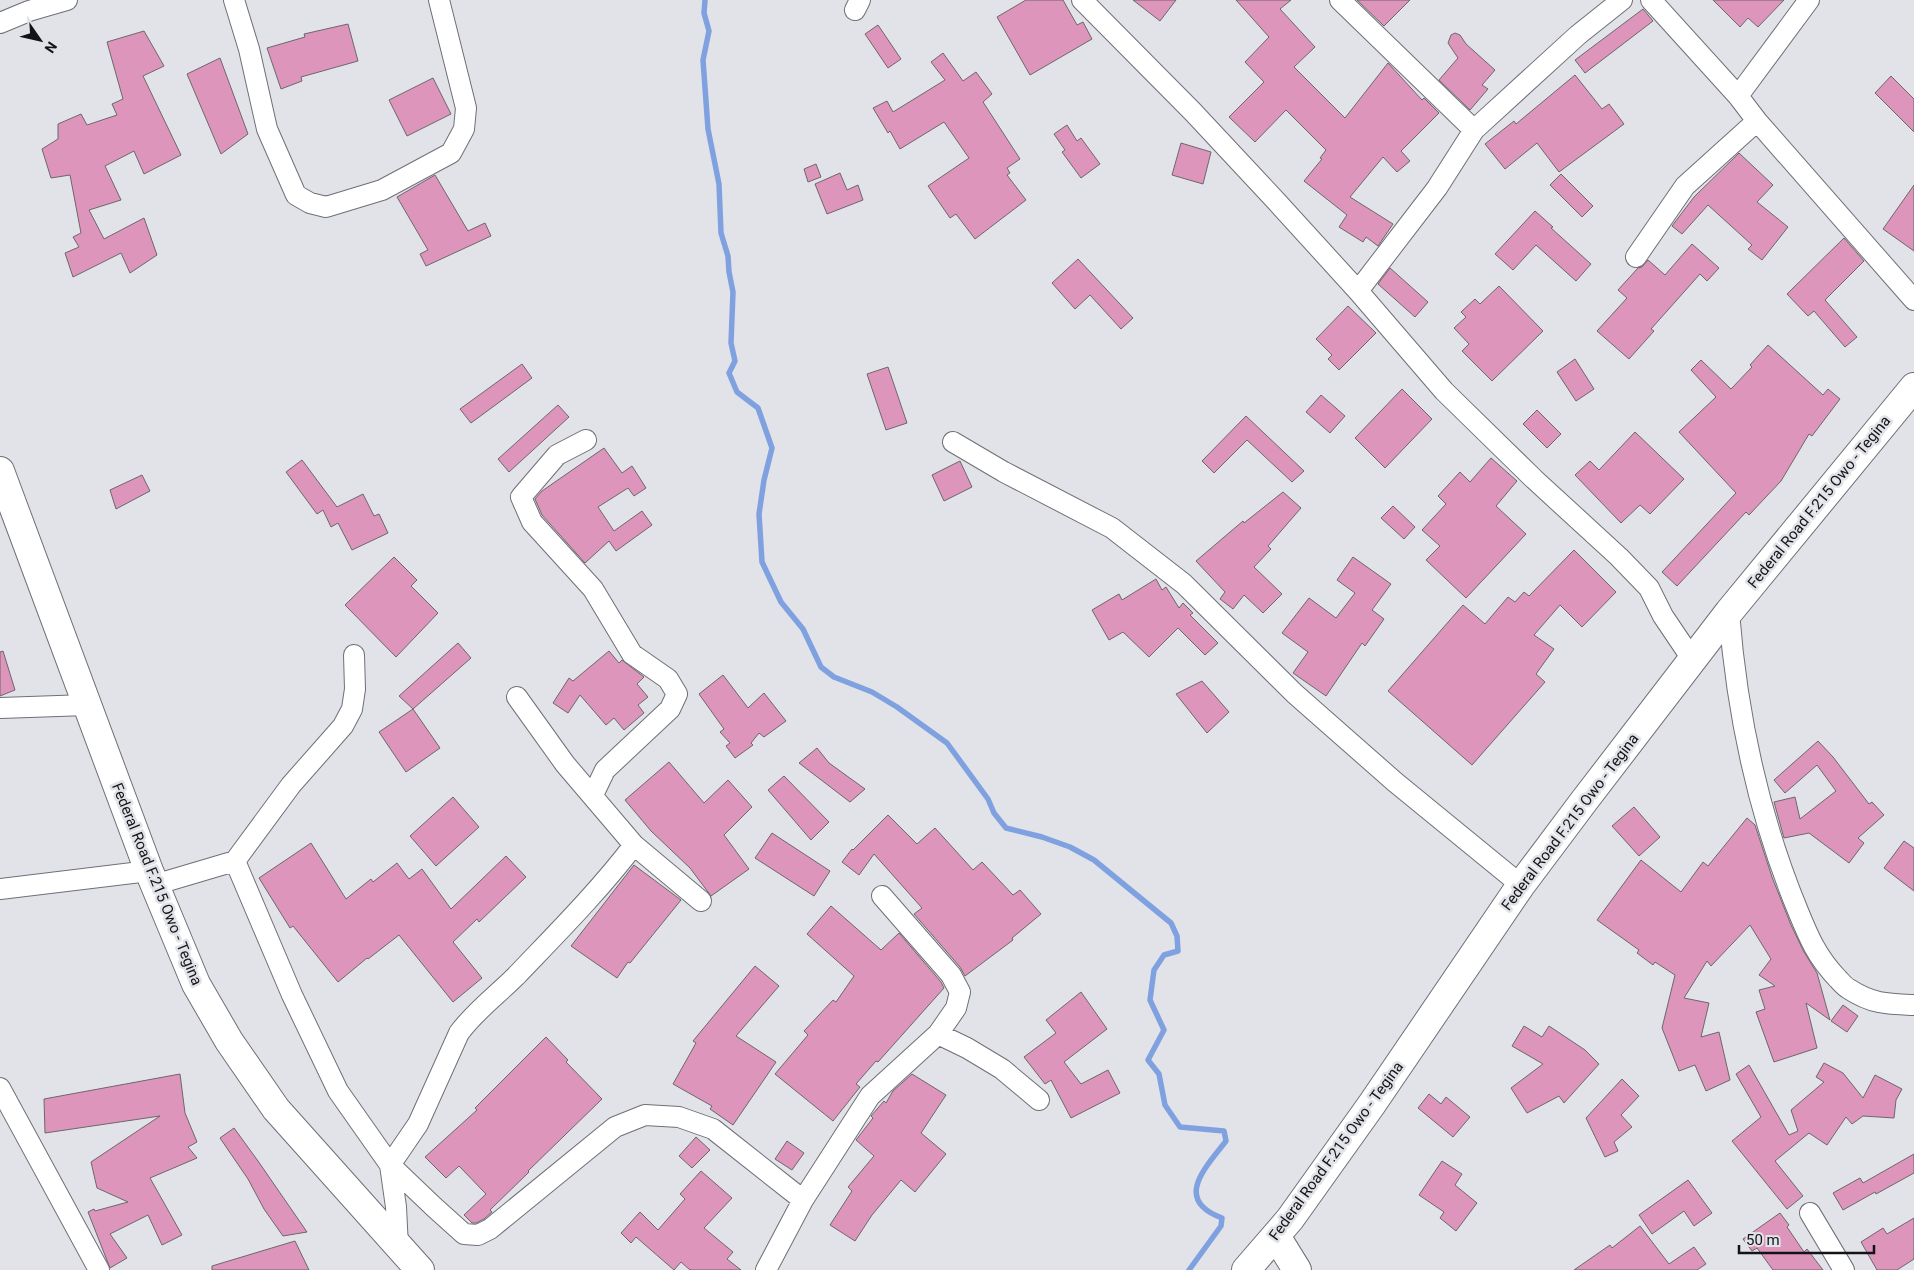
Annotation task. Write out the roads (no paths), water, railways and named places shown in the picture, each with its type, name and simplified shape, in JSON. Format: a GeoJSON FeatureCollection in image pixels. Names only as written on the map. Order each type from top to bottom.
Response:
{"type":"FeatureCollection","features":[{"type":"Feature","properties":{"kind":"main road","name":"Federal Road F.215 Owo - Tegina"},"geometry":{"type":"LineString","coordinates":[[1246,1270],[1276,1236],[1372,1104],[1522,885],[1692,659],[1914,387]]}},
{"type":"Feature","properties":{"kind":"main road","name":"Federal Road F.215 Owo - Tegina"},"geometry":{"type":"LineString","coordinates":[[0,471],[152,878],[196,984],[229,1041],[276,1109],[420,1270]]}},
{"type":"Feature","properties":{"kind":"main road"},"geometry":{"type":"LineString","coordinates":[[1276,1236],[1298,1270]]}},
{"type":"Feature","properties":{"kind":"street"},"geometry":{"type":"LineString","coordinates":[[0,23],[29,11],[67,0]]}},
{"type":"Feature","properties":{"kind":"street"},"geometry":{"type":"LineString","coordinates":[[234,0],[249,49],[267,128],[296,195],[310,204],[326,207],[382,190],[451,153],[464,129],[466,108],[439,0]]}},
{"type":"Feature","properties":{"kind":"street"},"geometry":{"type":"LineString","coordinates":[[1082,0],[1193,112],[1358,291],[1444,392],[1534,479],[1619,557],[1649,588],[1663,616],[1692,659]]}},
{"type":"Feature","properties":{"kind":"street"},"geometry":{"type":"LineString","coordinates":[[1340,0],[1474,130]]}},
{"type":"Feature","properties":{"kind":"street"},"geometry":{"type":"LineString","coordinates":[[1358,291],[1438,188],[1474,130],[1578,35],[1622,0]]}},
{"type":"Feature","properties":{"kind":"street"},"geometry":{"type":"LineString","coordinates":[[1651,0],[1738,96],[1757,121],[1914,300]]}},
{"type":"Feature","properties":{"kind":"street"},"geometry":{"type":"LineString","coordinates":[[1738,96],[1809,0]]}},
{"type":"Feature","properties":{"kind":"street"},"geometry":{"type":"LineString","coordinates":[[1636,257],[1686,186],[1757,121]]}},
{"type":"Feature","properties":{"kind":"street"},"geometry":{"type":"LineString","coordinates":[[586,440],[557,454],[521,497],[532,522],[593,589],[632,654],[668,679],[677,694],[670,709],[605,770],[593,796]]}},
{"type":"Feature","properties":{"kind":"street"},"geometry":{"type":"LineString","coordinates":[[953,442],[1004,472],[1119,533],[1184,584],[1295,694],[1359,750],[1522,885]]}},
{"type":"Feature","properties":{"kind":"street"},"geometry":{"type":"LineString","coordinates":[[1730,612],[1732,651],[1745,739],[1773,846],[1808,936],[1823,963],[1847,989],[1877,1003],[1914,1005]]}},
{"type":"Feature","properties":{"kind":"street"},"geometry":{"type":"LineString","coordinates":[[0,890],[152,878],[235,861],[291,785],[342,726],[352,709],[355,689],[354,655]]}},
{"type":"Feature","properties":{"kind":"street"},"geometry":{"type":"LineString","coordinates":[[517,696],[565,764],[634,845],[701,901]]}},
{"type":"Feature","properties":{"kind":"street"},"geometry":{"type":"LineString","coordinates":[[0,708],[87,705]]}},
{"type":"Feature","properties":{"kind":"street"},"geometry":{"type":"LineString","coordinates":[[398,1247],[396,1207],[390,1165],[418,1124],[460,1033],[469,1020],[514,977],[602,884],[634,845]]}},
{"type":"Feature","properties":{"kind":"street"},"geometry":{"type":"LineString","coordinates":[[235,861],[292,995],[338,1090],[390,1165],[464,1234],[478,1235],[490,1229],[615,1127],[645,1115],[679,1117],[713,1129],[803,1200]]}},
{"type":"Feature","properties":{"kind":"street"},"geometry":{"type":"LineString","coordinates":[[766,1270],[803,1200],[870,1096],[938,1034],[956,1008],[960,992],[951,974],[882,896]]}},
{"type":"Feature","properties":{"kind":"street"},"geometry":{"type":"LineString","coordinates":[[938,1034],[967,1048],[1002,1069],[1039,1100]]}},
{"type":"Feature","properties":{"kind":"street"},"geometry":{"type":"LineString","coordinates":[[0,1088],[98,1270]]}},
{"type":"Feature","properties":{"kind":"street"},"geometry":{"type":"LineString","coordinates":[[1810,1213],[1844,1270]]}},
{"type":"Feature","properties":{"kind":"waterway"},"geometry":{"type":"LineString","coordinates":[[705,0],[704,13],[709,31],[703,60],[708,129],[719,184],[721,233],[728,256],[733,292],[731,343],[735,361],[729,373],[737,392],[758,408],[772,448],[764,480],[759,514],[762,562],[781,602],[803,629],[821,667],[834,677],[872,692],[897,707],[947,743],[988,799],[994,813],[1006,828],[1042,837],[1070,847],[1094,860],[1171,923],[1177,936],[1178,951],[1164,955],[1154,970],[1150,1000],[1164,1030],[1148,1060],[1159,1074],[1165,1105],[1180,1127],[1224,1131],[1226,1141],[1203,1172],[1196,1193],[1199,1202],[1207,1211],[1222,1218],[1221,1226],[1189,1270]]}}]}
